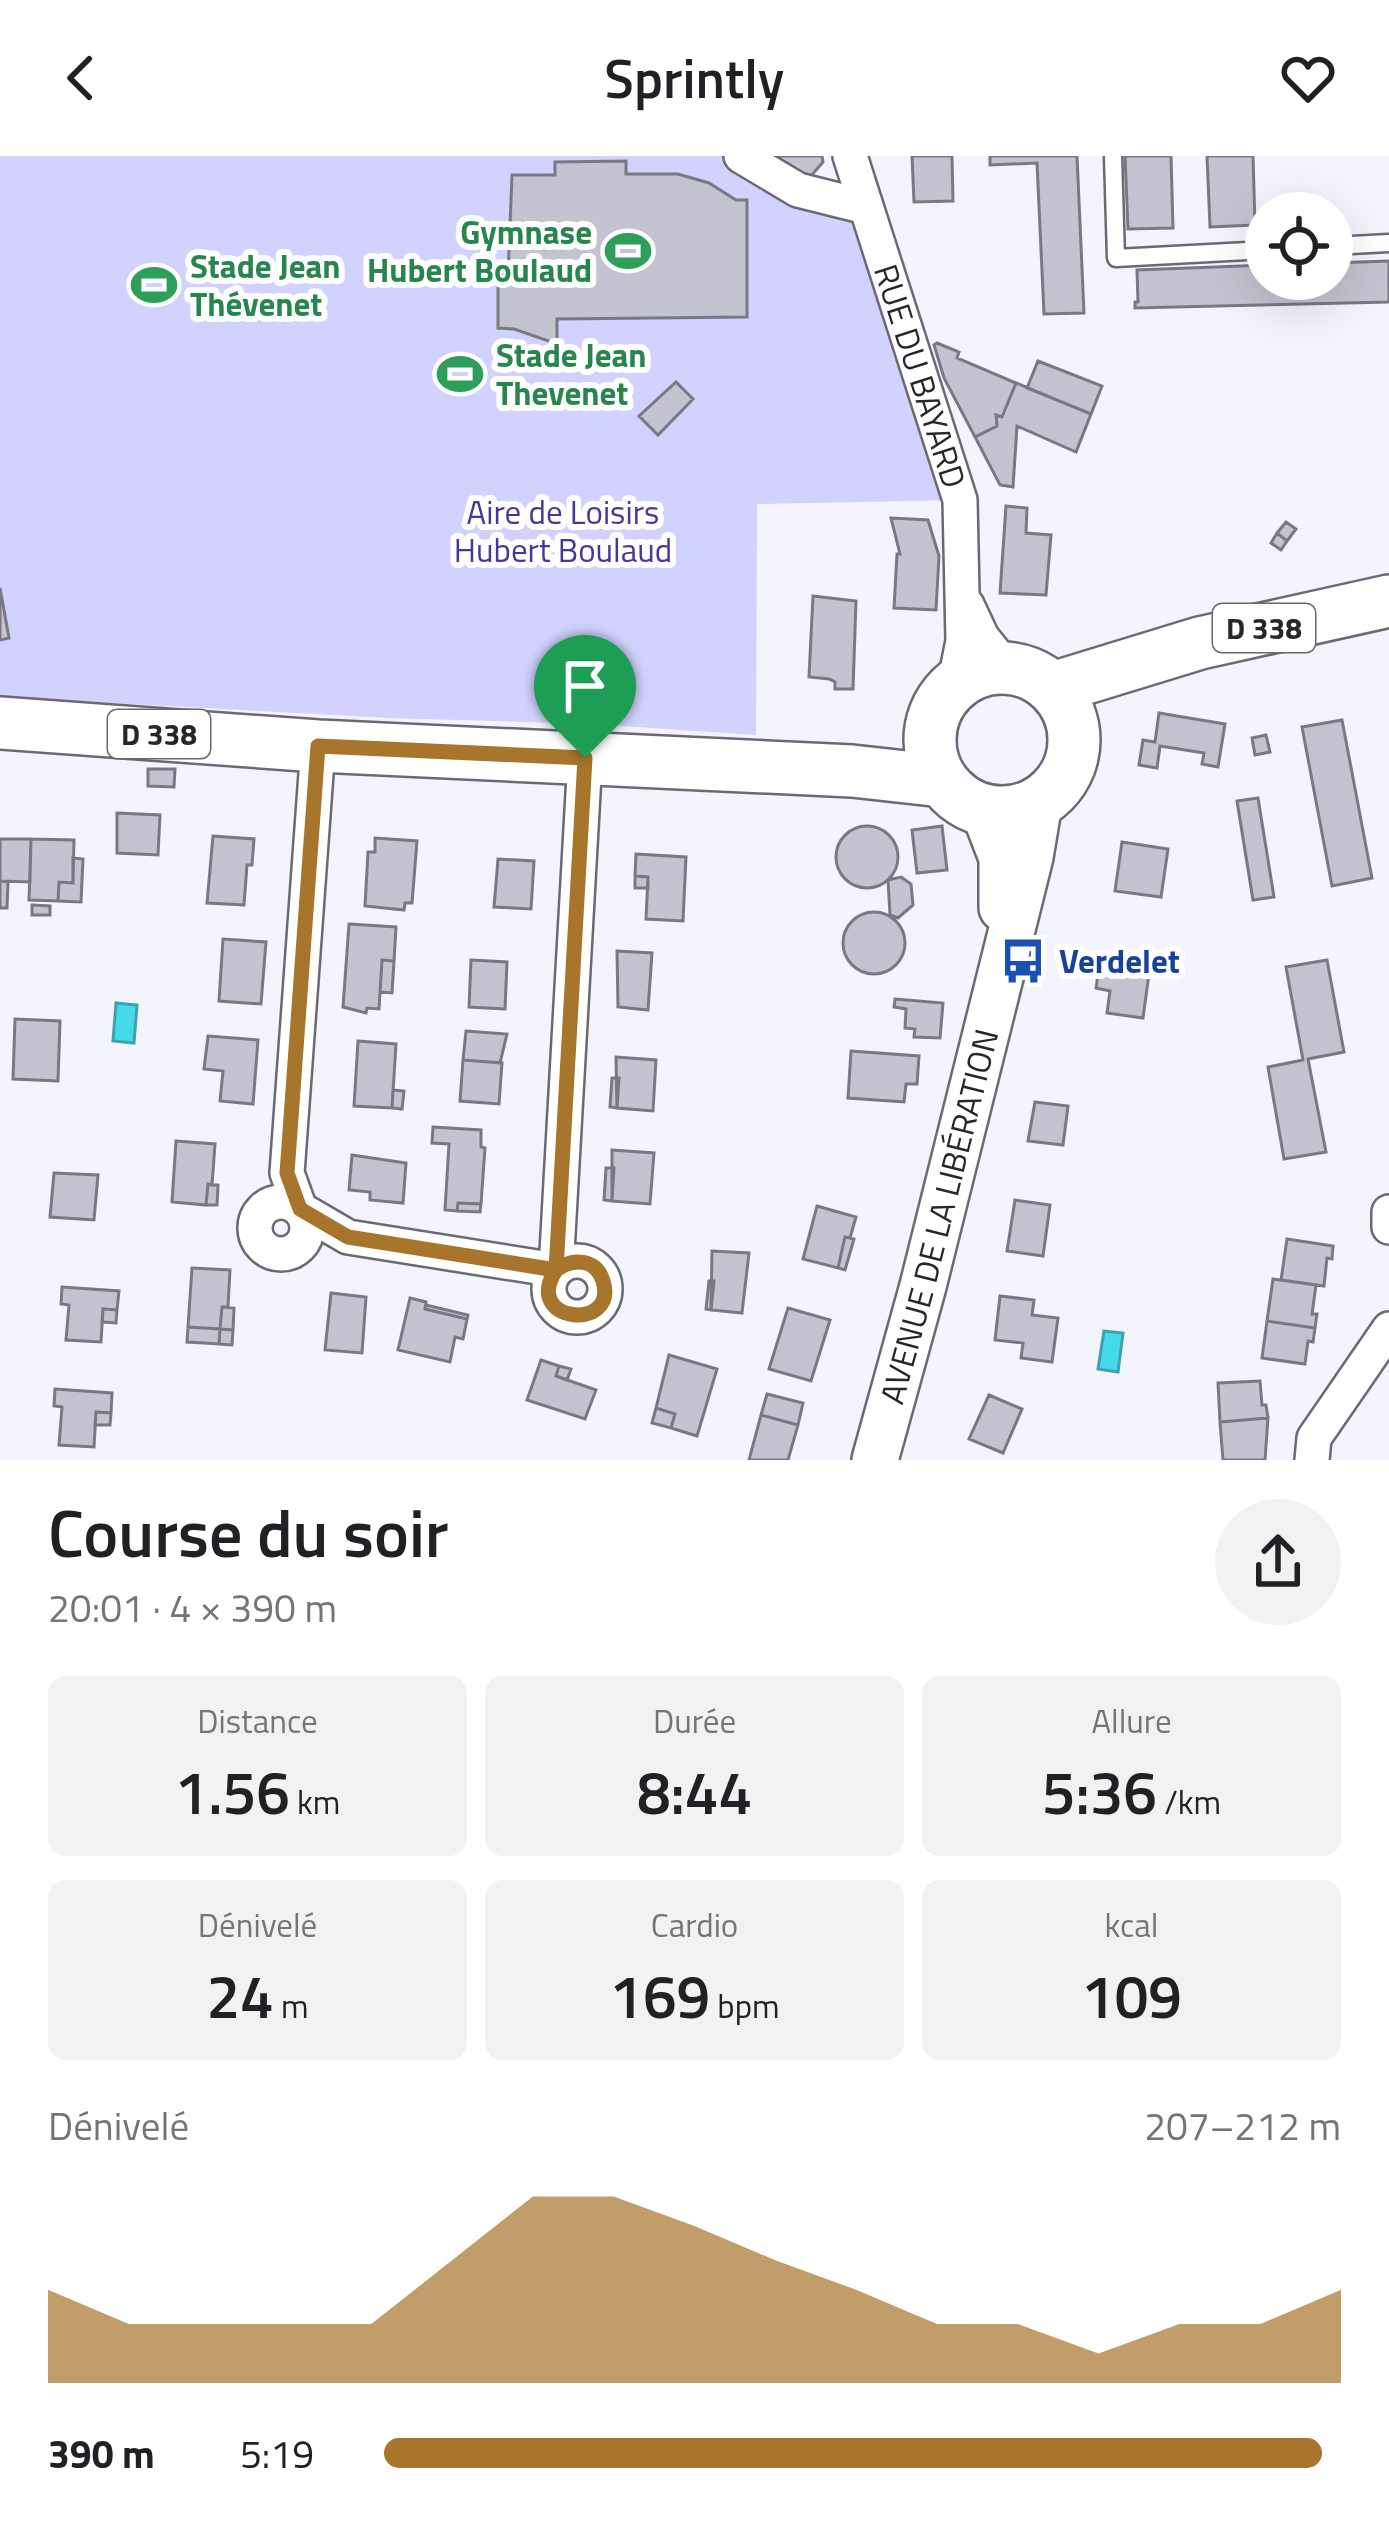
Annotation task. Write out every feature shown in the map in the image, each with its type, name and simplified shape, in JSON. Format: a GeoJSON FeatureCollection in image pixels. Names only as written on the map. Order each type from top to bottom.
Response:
{"type":"FeatureCollection","features":[{"type":"Feature","properties":{"kind":"main road","name":"D 338"},"geometry":{"type":"LineString","coordinates":[[1053,688],[1199,643],[1389,601]]}},
{"type":"Feature","properties":{"kind":"main road"},"geometry":{"type":"LineString","coordinates":[[1075,742],[1141,662]]}},
{"type":"Feature","properties":{"kind":"main road"},"geometry":{"type":"LineString","coordinates":[[852,771],[942,708],[969,675],[1006,667],[1039,677],[1053,688],[1073,722],[1070,766],[1058,787],[1039,803],[1022,810],[984,811],[953,794],[934,765],[942,708]]}},
{"type":"Feature","properties":{"kind":"main road","name":"D 338"},"geometry":{"type":"LineString","coordinates":[[0,723],[318,746],[852,771],[942,781]]}},
{"type":"Feature","properties":{"kind":"main road","name":"AVENUE DE LA LIBÉRATION"},"geometry":{"type":"LineString","coordinates":[[875,1460],[1002,971],[1039,803]]}},
{"type":"Feature","properties":{"kind":"main road","name":"AVENUE DE LA LIBÉRATION"},"geometry":{"type":"LineString","coordinates":[[984,811],[1002,858],[1002,971]]}},
{"type":"Feature","properties":{"kind":"street"},"geometry":{"type":"LineString","coordinates":[[741,156],[798,190],[866,207]]}},
{"type":"Feature","properties":{"kind":"street","name":"RUE DU BAYARD"},"geometry":{"type":"LineString","coordinates":[[850,156],[960,500],[963,641],[942,708]]}},
{"type":"Feature","properties":{"kind":"street","name":"RUE DU BAYARD"},"geometry":{"type":"LineString","coordinates":[[964,598],[982,637],[1006,667]]}},
{"type":"Feature","properties":{"kind":"street"},"geometry":{"type":"LineString","coordinates":[[318,746],[287,1173],[300,1209],[348,1237],[556,1270],[585,758]]}},
{"type":"Feature","properties":{"kind":"street"},"geometry":{"type":"LineString","coordinates":[[1389,1212],[1389,1227]]}},
{"type":"Feature","properties":{"kind":"street"},"geometry":{"type":"LineString","coordinates":[[1312,1460],[1314,1438],[1389,1330]]}},
{"type":"Feature","properties":{"kind":"lane"},"geometry":{"type":"LineString","coordinates":[[1113,156],[1116,259],[1245,251]]}},
{"type":"Feature","properties":{"kind":"lane"},"geometry":{"type":"LineString","coordinates":[[1353,245],[1389,243]]}},
{"type":"Feature","properties":{"kind":"green space","name":"Stade Jean Thevenet"},"geometry":{"type":"Polygon","coordinates":[[[0,156],[741,156],[866,207],[960,500],[757,504],[756,735],[0,697],[0,156]]]}},
{"type":"Feature","properties":{"kind":"water"},"geometry":{"type":"Polygon","coordinates":[[[116,1003],[137,1005],[134,1043],[113,1041],[116,1003]]]}},
{"type":"Feature","properties":{"kind":"water"},"geometry":{"type":"Polygon","coordinates":[[[1104,1331],[1123,1333],[1118,1372],[1098,1369],[1104,1331]]]}},
{"type":"Feature","properties":{"kind":"building"},"geometry":{"type":"Polygon","coordinates":[[[773,156],[822,156],[823,162],[810,177],[773,156]]]}},
{"type":"Feature","properties":{"kind":"building"},"geometry":{"type":"Polygon","coordinates":[[[912,156],[952,156],[953,201],[914,202],[912,156]]]}},
{"type":"Feature","properties":{"kind":"building"},"geometry":{"type":"Polygon","coordinates":[[[990,156],[1077,156],[1084,313],[1044,314],[1037,163],[990,165],[990,156]]]}},
{"type":"Feature","properties":{"kind":"building"},"geometry":{"type":"Polygon","coordinates":[[[1125,156],[1171,156],[1173,228],[1128,229],[1125,156]]]}},
{"type":"Feature","properties":{"kind":"building"},"geometry":{"type":"Polygon","coordinates":[[[1207,156],[1253,156],[1254,192],[1245,192],[1245,225],[1210,227],[1207,156]]]}},
{"type":"Feature","properties":{"kind":"building","name":"Gymnase Hubert Boulaud"},"geometry":{"type":"Polygon","coordinates":[[[626,161],[626,174],[678,174],[709,183],[736,200],[747,200],[747,317],[557,319],[557,344],[498,328],[498,276],[508,276],[512,175],[555,175],[555,162],[626,161]]]}},
{"type":"Feature","properties":{"kind":"building"},"geometry":{"type":"Polygon","coordinates":[[[1389,261],[1389,302],[1135,308],[1137,270],[1245,266],[1245,300],[1353,300],[1353,262],[1389,261]]]}},
{"type":"Feature","properties":{"kind":"building"},"geometry":{"type":"Polygon","coordinates":[[[937,343],[959,352],[957,358],[1016,383],[1002,417],[996,415],[997,426],[975,437],[944,378],[937,343]]]}},
{"type":"Feature","properties":{"kind":"building"},"geometry":{"type":"Polygon","coordinates":[[[1038,361],[1102,386],[1091,414],[1027,388],[1038,361]]]}},
{"type":"Feature","properties":{"kind":"building"},"geometry":{"type":"Polygon","coordinates":[[[676,382],[693,399],[658,435],[639,416],[676,382]]]}},
{"type":"Feature","properties":{"kind":"building"},"geometry":{"type":"Polygon","coordinates":[[[1016,383],[1091,414],[1076,452],[1017,426],[1013,487],[1000,485],[975,437],[997,426],[996,415],[1002,417],[1016,383]]]}},
{"type":"Feature","properties":{"kind":"building"},"geometry":{"type":"Polygon","coordinates":[[[1006,506],[1027,508],[1026,533],[1051,535],[1046,595],[1000,593],[1006,506]]]}},
{"type":"Feature","properties":{"kind":"building"},"geometry":{"type":"Polygon","coordinates":[[[891,518],[928,520],[939,556],[936,610],[894,608],[900,554],[891,518]]]}},
{"type":"Feature","properties":{"kind":"building"},"geometry":{"type":"Polygon","coordinates":[[[1286,522],[1296,529],[1287,541],[1277,533],[1286,522]]]}},
{"type":"Feature","properties":{"kind":"building"},"geometry":{"type":"Polygon","coordinates":[[[1277,533],[1287,541],[1281,550],[1271,543],[1277,533]]]}},
{"type":"Feature","properties":{"kind":"building"},"geometry":{"type":"Polygon","coordinates":[[[0,588],[9,638],[0,640],[0,588]]]}},
{"type":"Feature","properties":{"kind":"building"},"geometry":{"type":"Polygon","coordinates":[[[813,596],[856,601],[853,689],[835,689],[835,682],[829,679],[809,677],[813,596]]]}},
{"type":"Feature","properties":{"kind":"building"},"geometry":{"type":"Polygon","coordinates":[[[1159,713],[1225,724],[1218,767],[1202,764],[1204,753],[1160,746],[1157,768],[1139,765],[1143,740],[1155,742],[1159,713]]]}},
{"type":"Feature","properties":{"kind":"building"},"geometry":{"type":"Polygon","coordinates":[[[1342,720],[1372,878],[1332,886],[1302,727],[1342,720]]]}},
{"type":"Feature","properties":{"kind":"building"},"geometry":{"type":"Polygon","coordinates":[[[1266,735],[1270,752],[1255,755],[1252,738],[1266,735]]]}},
{"type":"Feature","properties":{"kind":"building"},"geometry":{"type":"Polygon","coordinates":[[[148,769],[175,769],[174,787],[148,786],[148,769]]]}},
{"type":"Feature","properties":{"kind":"building"},"geometry":{"type":"Polygon","coordinates":[[[1258,798],[1274,897],[1253,900],[1237,801],[1258,798]]]}},
{"type":"Feature","properties":{"kind":"building"},"geometry":{"type":"Polygon","coordinates":[[[117,813],[160,815],[158,855],[117,853],[117,813]]]}},
{"type":"Feature","properties":{"kind":"building"},"geometry":{"type":"Polygon","coordinates":[[[867,826],[889,835],[898,857],[889,879],[867,888],[845,879],[836,857],[845,835],[867,826]]]}},
{"type":"Feature","properties":{"kind":"building"},"geometry":{"type":"Polygon","coordinates":[[[942,826],[947,870],[917,873],[912,830],[942,826]]]}},
{"type":"Feature","properties":{"kind":"building"},"geometry":{"type":"Polygon","coordinates":[[[213,836],[254,839],[244,905],[207,903],[213,836]]]}},
{"type":"Feature","properties":{"kind":"building"},"geometry":{"type":"Polygon","coordinates":[[[375,838],[417,841],[412,903],[405,903],[404,910],[365,906],[368,852],[375,852],[375,838]]]}},
{"type":"Feature","properties":{"kind":"building"},"geometry":{"type":"Polygon","coordinates":[[[0,839],[31,839],[30,882],[0,881],[0,839]]]}},
{"type":"Feature","properties":{"kind":"building"},"geometry":{"type":"Polygon","coordinates":[[[31,839],[74,840],[73,883],[59,882],[58,901],[29,900],[31,839]]]}},
{"type":"Feature","properties":{"kind":"building"},"geometry":{"type":"Polygon","coordinates":[[[1122,842],[1168,849],[1161,897],[1115,891],[1122,842]]]}},
{"type":"Feature","properties":{"kind":"building"},"geometry":{"type":"Polygon","coordinates":[[[636,854],[686,857],[683,921],[646,919],[648,877],[635,876],[636,854]]]}},
{"type":"Feature","properties":{"kind":"building"},"geometry":{"type":"Polygon","coordinates":[[[73,858],[83,859],[81,902],[58,901],[59,882],[73,883],[73,858]]]}},
{"type":"Feature","properties":{"kind":"building"},"geometry":{"type":"Polygon","coordinates":[[[498,859],[534,861],[531,909],[494,907],[498,859]]]}},
{"type":"Feature","properties":{"kind":"building"},"geometry":{"type":"Polygon","coordinates":[[[635,876],[648,877],[648,888],[635,888],[635,876]]]}},
{"type":"Feature","properties":{"kind":"building"},"geometry":{"type":"Polygon","coordinates":[[[901,877],[911,884],[913,905],[898,918],[890,915],[888,880],[901,877]]]}},
{"type":"Feature","properties":{"kind":"building"},"geometry":{"type":"Polygon","coordinates":[[[0,881],[8,882],[7,908],[0,908],[0,881]]]}},
{"type":"Feature","properties":{"kind":"building"},"geometry":{"type":"Polygon","coordinates":[[[32,905],[50,906],[50,915],[32,915],[32,905]]]}},
{"type":"Feature","properties":{"kind":"building"},"geometry":{"type":"Polygon","coordinates":[[[874,912],[896,921],[905,943],[896,965],[874,974],[852,965],[843,943],[852,921],[874,912]]]}},
{"type":"Feature","properties":{"kind":"building"},"geometry":{"type":"Polygon","coordinates":[[[349,924],[396,927],[394,961],[382,960],[379,1009],[367,1008],[366,1013],[343,1007],[349,924]]]}},
{"type":"Feature","properties":{"kind":"building"},"geometry":{"type":"Polygon","coordinates":[[[223,939],[266,942],[261,1004],[219,1001],[223,939]]]}},
{"type":"Feature","properties":{"kind":"building"},"geometry":{"type":"Polygon","coordinates":[[[617,951],[652,953],[648,1010],[618,1007],[617,951]]]}},
{"type":"Feature","properties":{"kind":"building"},"geometry":{"type":"Polygon","coordinates":[[[1101,953],[1151,959],[1143,1018],[1107,1013],[1110,991],[1096,988],[1101,953]]]}},
{"type":"Feature","properties":{"kind":"building"},"geometry":{"type":"Polygon","coordinates":[[[382,960],[394,961],[392,993],[380,992],[382,960]]]}},
{"type":"Feature","properties":{"kind":"building"},"geometry":{"type":"Polygon","coordinates":[[[471,960],[507,962],[505,1009],[469,1007],[471,960]]]}},
{"type":"Feature","properties":{"kind":"building"},"geometry":{"type":"Polygon","coordinates":[[[1327,960],[1344,1052],[1308,1059],[1326,1152],[1284,1159],[1268,1067],[1303,1060],[1286,967],[1327,960]]]}},
{"type":"Feature","properties":{"kind":"building"},"geometry":{"type":"Polygon","coordinates":[[[895,999],[943,1003],[940,1038],[914,1037],[915,1029],[905,1028],[906,1009],[894,1007],[895,999]]]}},
{"type":"Feature","properties":{"kind":"building"},"geometry":{"type":"Polygon","coordinates":[[[15,1019],[60,1021],[58,1081],[13,1079],[15,1019]]]}},
{"type":"Feature","properties":{"kind":"building"},"geometry":{"type":"Polygon","coordinates":[[[466,1031],[507,1034],[500,1063],[463,1060],[466,1031]]]}},
{"type":"Feature","properties":{"kind":"building"},"geometry":{"type":"Polygon","coordinates":[[[208,1036],[258,1040],[253,1104],[220,1101],[223,1071],[204,1069],[208,1036]]]}},
{"type":"Feature","properties":{"kind":"building"},"geometry":{"type":"Polygon","coordinates":[[[358,1041],[396,1044],[392,1108],[354,1106],[358,1041]]]}},
{"type":"Feature","properties":{"kind":"building"},"geometry":{"type":"Polygon","coordinates":[[[851,1051],[919,1056],[917,1084],[906,1084],[904,1102],[848,1098],[851,1051]]]}},
{"type":"Feature","properties":{"kind":"building"},"geometry":{"type":"Polygon","coordinates":[[[616,1057],[656,1060],[653,1111],[617,1108],[616,1057]]]}},
{"type":"Feature","properties":{"kind":"building"},"geometry":{"type":"Polygon","coordinates":[[[463,1060],[502,1063],[499,1104],[460,1101],[463,1060]]]}},
{"type":"Feature","properties":{"kind":"building"},"geometry":{"type":"Polygon","coordinates":[[[612,1078],[619,1078],[617,1108],[610,1107],[612,1078]]]}},
{"type":"Feature","properties":{"kind":"building"},"geometry":{"type":"Polygon","coordinates":[[[393,1090],[404,1091],[402,1109],[392,1108],[393,1090]]]}},
{"type":"Feature","properties":{"kind":"building"},"geometry":{"type":"Polygon","coordinates":[[[1035,1102],[1068,1106],[1063,1145],[1028,1141],[1035,1102]]]}},
{"type":"Feature","properties":{"kind":"building"},"geometry":{"type":"Polygon","coordinates":[[[433,1127],[481,1130],[481,1147],[485,1148],[481,1204],[458,1203],[457,1211],[445,1210],[449,1144],[432,1143],[433,1127]]]}},
{"type":"Feature","properties":{"kind":"building"},"geometry":{"type":"Polygon","coordinates":[[[176,1141],[215,1144],[206,1205],[172,1202],[176,1141]]]}},
{"type":"Feature","properties":{"kind":"building"},"geometry":{"type":"Polygon","coordinates":[[[612,1150],[654,1153],[650,1204],[612,1201],[612,1150]]]}},
{"type":"Feature","properties":{"kind":"building"},"geometry":{"type":"Polygon","coordinates":[[[352,1155],[406,1163],[403,1203],[370,1200],[370,1192],[349,1190],[352,1155]]]}},
{"type":"Feature","properties":{"kind":"building"},"geometry":{"type":"Polygon","coordinates":[[[606,1168],[614,1168],[612,1201],[604,1200],[606,1168]]]}},
{"type":"Feature","properties":{"kind":"building"},"geometry":{"type":"Polygon","coordinates":[[[54,1173],[98,1175],[94,1220],[50,1217],[54,1173]]]}},
{"type":"Feature","properties":{"kind":"building"},"geometry":{"type":"Polygon","coordinates":[[[208,1184],[218,1185],[217,1205],[206,1205],[208,1184]]]}},
{"type":"Feature","properties":{"kind":"building"},"geometry":{"type":"Polygon","coordinates":[[[1015,1200],[1050,1205],[1043,1256],[1007,1251],[1015,1200]]]}},
{"type":"Feature","properties":{"kind":"building"},"geometry":{"type":"Polygon","coordinates":[[[458,1203],[481,1204],[480,1212],[457,1211],[458,1203]]]}},
{"type":"Feature","properties":{"kind":"building"},"geometry":{"type":"Polygon","coordinates":[[[817,1206],[856,1217],[850,1238],[845,1237],[838,1268],[803,1259],[817,1206]]]}},
{"type":"Feature","properties":{"kind":"building"},"geometry":{"type":"Polygon","coordinates":[[[845,1237],[854,1239],[845,1270],[838,1268],[845,1237]]]}},
{"type":"Feature","properties":{"kind":"building"},"geometry":{"type":"Polygon","coordinates":[[[1287,1239],[1333,1246],[1324,1286],[1281,1280],[1287,1239]]]}},
{"type":"Feature","properties":{"kind":"building"},"geometry":{"type":"Polygon","coordinates":[[[712,1251],[749,1253],[742,1313],[711,1310],[712,1251]]]}},
{"type":"Feature","properties":{"kind":"building"},"geometry":{"type":"Polygon","coordinates":[[[192,1268],[230,1270],[228,1307],[222,1307],[220,1329],[188,1327],[192,1268]]]}},
{"type":"Feature","properties":{"kind":"building"},"geometry":{"type":"Polygon","coordinates":[[[1273,1279],[1316,1285],[1315,1328],[1267,1321],[1273,1279]]]}},
{"type":"Feature","properties":{"kind":"building"},"geometry":{"type":"Polygon","coordinates":[[[709,1281],[714,1281],[711,1310],[706,1309],[709,1281]]]}},
{"type":"Feature","properties":{"kind":"building"},"geometry":{"type":"Polygon","coordinates":[[[62,1287],[119,1291],[117,1310],[103,1309],[101,1342],[66,1340],[69,1305],[61,1304],[62,1287]]]}},
{"type":"Feature","properties":{"kind":"building"},"geometry":{"type":"Polygon","coordinates":[[[331,1293],[366,1297],[362,1353],[325,1350],[331,1293]]]}},
{"type":"Feature","properties":{"kind":"building"},"geometry":{"type":"Polygon","coordinates":[[[1000,1296],[1034,1300],[1032,1315],[1058,1318],[1052,1362],[1021,1358],[1023,1343],[995,1340],[1000,1296]]]}},
{"type":"Feature","properties":{"kind":"building"},"geometry":{"type":"Polygon","coordinates":[[[410,1298],[426,1302],[425,1309],[467,1319],[463,1339],[455,1337],[450,1362],[398,1350],[410,1298]]]}},
{"type":"Feature","properties":{"kind":"building"},"geometry":{"type":"Polygon","coordinates":[[[426,1305],[468,1315],[467,1319],[425,1309],[426,1305]]]}},
{"type":"Feature","properties":{"kind":"building"},"geometry":{"type":"Polygon","coordinates":[[[222,1307],[234,1308],[233,1330],[220,1329],[222,1307]]]}},
{"type":"Feature","properties":{"kind":"building"},"geometry":{"type":"Polygon","coordinates":[[[788,1308],[830,1320],[811,1381],[769,1369],[788,1308]]]}},
{"type":"Feature","properties":{"kind":"building"},"geometry":{"type":"Polygon","coordinates":[[[103,1309],[117,1310],[116,1323],[102,1322],[103,1309]]]}},
{"type":"Feature","properties":{"kind":"building"},"geometry":{"type":"Polygon","coordinates":[[[1267,1321],[1315,1328],[1305,1364],[1262,1358],[1267,1321]]]}},
{"type":"Feature","properties":{"kind":"building"},"geometry":{"type":"Polygon","coordinates":[[[188,1327],[220,1329],[219,1344],[187,1342],[188,1327]]]}},
{"type":"Feature","properties":{"kind":"building"},"geometry":{"type":"Polygon","coordinates":[[[220,1329],[233,1330],[232,1345],[219,1344],[220,1329]]]}},
{"type":"Feature","properties":{"kind":"building"},"geometry":{"type":"Polygon","coordinates":[[[669,1355],[717,1369],[697,1436],[671,1428],[675,1414],[656,1408],[669,1355]]]}},
{"type":"Feature","properties":{"kind":"building"},"geometry":{"type":"Polygon","coordinates":[[[541,1360],[559,1366],[556,1376],[596,1390],[585,1419],[527,1400],[541,1360]]]}},
{"type":"Feature","properties":{"kind":"building"},"geometry":{"type":"Polygon","coordinates":[[[559,1366],[571,1369],[567,1380],[556,1376],[559,1366]]]}},
{"type":"Feature","properties":{"kind":"building"},"geometry":{"type":"Polygon","coordinates":[[[1260,1381],[1268,1418],[1220,1422],[1218,1383],[1260,1381]]]}},
{"type":"Feature","properties":{"kind":"building"},"geometry":{"type":"Polygon","coordinates":[[[55,1389],[112,1393],[111,1413],[96,1412],[94,1447],[59,1445],[62,1407],[54,1406],[55,1389]]]}},
{"type":"Feature","properties":{"kind":"building"},"geometry":{"type":"Polygon","coordinates":[[[767,1394],[803,1403],[798,1425],[761,1415],[767,1394]]]}},
{"type":"Feature","properties":{"kind":"building"},"geometry":{"type":"Polygon","coordinates":[[[989,1395],[1022,1409],[1003,1453],[969,1439],[989,1395]]]}},
{"type":"Feature","properties":{"kind":"building"},"geometry":{"type":"Polygon","coordinates":[[[656,1408],[675,1414],[671,1428],[652,1423],[656,1408]]]}},
{"type":"Feature","properties":{"kind":"building"},"geometry":{"type":"Polygon","coordinates":[[[96,1412],[111,1413],[110,1425],[95,1425],[96,1412]]]}},
{"type":"Feature","properties":{"kind":"building"},"geometry":{"type":"Polygon","coordinates":[[[761,1415],[798,1425],[788,1460],[749,1460],[761,1415]]]}},
{"type":"Feature","properties":{"kind":"building"},"geometry":{"type":"Polygon","coordinates":[[[1268,1418],[1265,1460],[1223,1460],[1220,1422],[1268,1418]]]}},
{"type":"Feature","properties":{"kind":"place","name":"Gymnase Hubert Boulaud"},"geometry":{"type":"Point","coordinates":[628,251]}},
{"type":"Feature","properties":{"kind":"place","name":"Stade Jean Thévenet"},"geometry":{"type":"Point","coordinates":[154,285]}},
{"type":"Feature","properties":{"kind":"place","name":"Stade Jean Thevenet"},"geometry":{"type":"Point","coordinates":[460,374]}},
{"type":"Feature","properties":{"kind":"place","name":"Verdelet"},"geometry":{"type":"Point","coordinates":[1023,961]}},
{"type":"Feature","properties":{"kind":"route"},"geometry":{"type":"LineString","coordinates":[[585,758],[318,746],[287,1173],[300,1209],[348,1237],[556,1270],[572,1261],[591,1265],[603,1279],[603,1298],[591,1312],[574,1316],[558,1310],[549,1286],[556,1270],[585,758]]}},
{"type":"Feature","properties":{"kind":"park label","name":"Aire de Loisirs Hubert Boulaud"},"geometry":{"type":"Point","coordinates":[563,531]}}]}
